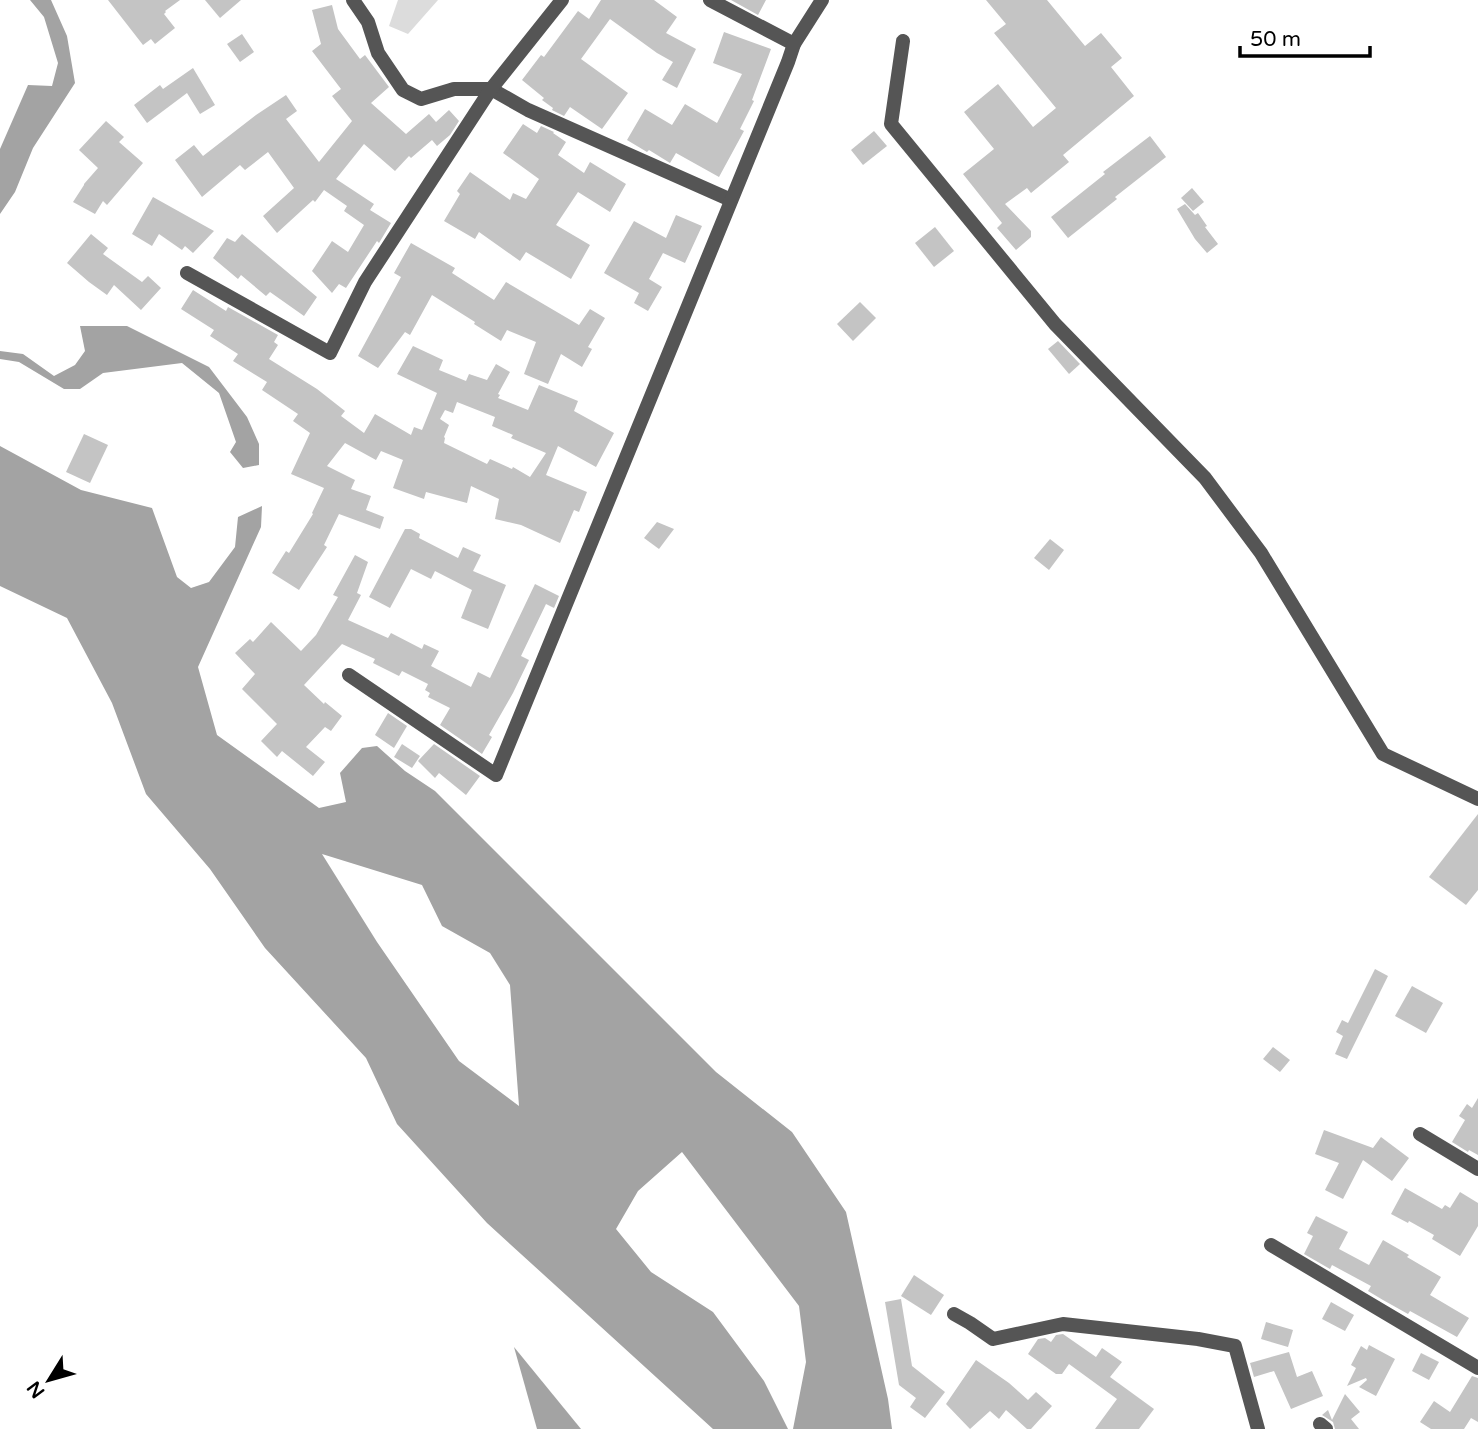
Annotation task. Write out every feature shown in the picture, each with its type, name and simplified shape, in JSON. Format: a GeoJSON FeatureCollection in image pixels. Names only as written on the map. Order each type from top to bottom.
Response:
{"type":"FeatureCollection","features":[{"type":"Feature","properties":{"kind":"street"},"geometry":{"type":"LineString","coordinates":[[353,0],[368,22],[378,53],[402,90],[421,99],[454,89],[491,89],[528,110],[731,200]]}},
{"type":"Feature","properties":{"kind":"street"},"geometry":{"type":"LineString","coordinates":[[187,273],[330,353],[365,282],[491,89],[562,0]]}},
{"type":"Feature","properties":{"kind":"street"},"geometry":{"type":"LineString","coordinates":[[710,0],[794,44]]}},
{"type":"Feature","properties":{"kind":"street"},"geometry":{"type":"LineString","coordinates":[[349,675],[496,775],[794,44],[822,0]]}},
{"type":"Feature","properties":{"kind":"street"},"geometry":{"type":"LineString","coordinates":[[903,41],[891,124],[1055,324],[1205,478],[1261,553],[1382,754],[1478,799]]}},
{"type":"Feature","properties":{"kind":"street"},"geometry":{"type":"LineString","coordinates":[[1420,1134],[1478,1169]]}},
{"type":"Feature","properties":{"kind":"street"},"geometry":{"type":"LineString","coordinates":[[1271,1245],[1478,1368]]}},
{"type":"Feature","properties":{"kind":"street"},"geometry":{"type":"LineString","coordinates":[[954,1314],[993,1339],[1063,1324],[1198,1339],[1236,1346],[1258,1429]]}},
{"type":"Feature","properties":{"kind":"shaded area"},"geometry":{"type":"Polygon","coordinates":[[[30,0],[51,0],[67,36],[75,83],[33,148],[15,192],[0,214],[0,149],[28,85],[52,86],[58,63],[44,17],[30,0]]]}},
{"type":"Feature","properties":{"kind":"shaded area"},"geometry":{"type":"Polygon","coordinates":[[[398,0],[438,0],[408,34],[389,26],[398,0]]]}},
{"type":"Feature","properties":{"kind":"shaded area"},"geometry":{"type":"Polygon","coordinates":[[[80,326],[127,326],[209,367],[247,417],[259,444],[259,465],[243,468],[230,452],[236,442],[219,393],[182,363],[103,373],[80,389],[64,389],[19,362],[0,359],[0,351],[23,354],[54,376],[75,365],[85,351],[80,326]]]}},
{"type":"Feature","properties":{"kind":"shaded area"},"geometry":{"type":"Polygon","coordinates":[[[0,446],[81,490],[152,508],[177,577],[191,588],[209,582],[235,547],[238,517],[262,506],[261,527],[198,667],[217,735],[319,808],[346,802],[340,773],[362,748],[377,746],[405,771],[435,791],[716,1072],[792,1132],[846,1212],[888,1399],[892,1429],[793,1429],[806,1362],[799,1306],[682,1152],[638,1191],[616,1229],[651,1272],[713,1312],[764,1381],[788,1429],[713,1429],[487,1223],[397,1124],[366,1058],[265,948],[210,869],[146,794],[112,703],[67,618],[0,586],[0,446]],[[322,854],[377,942],[459,1061],[519,1106],[510,985],[490,953],[442,926],[422,885],[322,854]]]}},
{"type":"Feature","properties":{"kind":"shaded area"},"geometry":{"type":"Polygon","coordinates":[[[514,1347],[581,1429],[537,1429],[514,1347]]]}},
{"type":"Feature","properties":{"kind":"building"},"geometry":{"type":"Polygon","coordinates":[[[108,0],[180,0],[164,14],[175,28],[155,44],[151,39],[143,45],[108,0]]]}},
{"type":"Feature","properties":{"kind":"building"},"geometry":{"type":"Polygon","coordinates":[[[205,0],[241,0],[220,18],[205,0]]]}},
{"type":"Feature","properties":{"kind":"building"},"geometry":{"type":"Polygon","coordinates":[[[601,0],[654,0],[677,17],[666,33],[696,49],[677,88],[662,80],[673,62],[610,19],[581,59],[628,93],[602,129],[570,107],[564,116],[552,110],[553,108],[542,100],[544,98],[522,80],[541,55],[544,57],[578,11],[589,19],[601,0]]]}},
{"type":"Feature","properties":{"kind":"building"},"geometry":{"type":"Polygon","coordinates":[[[731,0],[766,0],[758,15],[731,0]]]}},
{"type":"Feature","properties":{"kind":"building"},"geometry":{"type":"Polygon","coordinates":[[[986,0],[1047,0],[1085,46],[1101,33],[1122,58],[1111,67],[1134,96],[1063,155],[1069,162],[1031,193],[1027,188],[1005,204],[1031,231],[1031,237],[1016,250],[997,228],[1002,223],[963,174],[994,149],[964,112],[998,84],[1033,127],[1056,108],[994,33],[1006,24],[986,0]]]}},
{"type":"Feature","properties":{"kind":"building"},"geometry":{"type":"Polygon","coordinates":[[[332,5],[338,29],[360,59],[365,55],[389,87],[371,103],[406,134],[429,114],[436,122],[449,110],[459,121],[450,135],[437,146],[432,140],[411,158],[409,156],[395,171],[364,144],[336,179],[374,204],[370,210],[391,223],[346,288],[339,284],[332,293],[312,271],[332,241],[348,252],[364,225],[344,211],[347,206],[324,190],[315,202],[313,200],[277,233],[263,216],[294,188],[268,152],[245,170],[240,165],[202,197],[175,160],[194,145],[203,156],[286,95],[297,111],[286,119],[319,162],[352,121],[332,96],[341,89],[312,51],[321,44],[312,10],[332,5]]]}},
{"type":"Feature","properties":{"kind":"building"},"geometry":{"type":"Polygon","coordinates":[[[724,32],[771,49],[752,100],[754,101],[740,129],[744,131],[719,177],[676,153],[670,163],[627,140],[645,109],[672,125],[685,104],[717,123],[742,74],[713,63],[724,32]]]}},
{"type":"Feature","properties":{"kind":"building"},"geometry":{"type":"Polygon","coordinates":[[[242,34],[254,52],[240,62],[227,44],[242,34]]]}},
{"type":"Feature","properties":{"kind":"building"},"geometry":{"type":"Polygon","coordinates":[[[193,68],[215,105],[200,114],[187,93],[147,123],[134,105],[160,85],[163,89],[193,68]]]}},
{"type":"Feature","properties":{"kind":"building"},"geometry":{"type":"Polygon","coordinates":[[[106,121],[124,137],[119,142],[143,163],[107,205],[103,201],[95,214],[73,202],[98,168],[79,150],[106,121]]]}},
{"type":"Feature","properties":{"kind":"building"},"geometry":{"type":"Polygon","coordinates":[[[523,124],[537,133],[541,126],[554,132],[566,142],[558,155],[584,173],[590,162],[626,184],[610,212],[578,192],[556,225],[590,245],[571,279],[526,252],[520,261],[479,232],[475,239],[444,221],[460,194],[457,191],[470,172],[510,200],[513,193],[526,199],[539,179],[503,153],[523,124]]]}},
{"type":"Feature","properties":{"kind":"building"},"geometry":{"type":"Polygon","coordinates":[[[874,131],[887,146],[863,165],[851,150],[874,131]]]}},
{"type":"Feature","properties":{"kind":"building"},"geometry":{"type":"Polygon","coordinates":[[[1150,136],[1166,157],[1068,238],[1051,217],[1150,136]]]}},
{"type":"Feature","properties":{"kind":"building"},"geometry":{"type":"Polygon","coordinates":[[[1192,188],[1204,202],[1193,211],[1181,198],[1192,188]]]}},
{"type":"Feature","properties":{"kind":"building"},"geometry":{"type":"Polygon","coordinates":[[[153,197],[214,231],[193,253],[185,246],[182,250],[159,234],[152,246],[132,234],[153,197]]]}},
{"type":"Feature","properties":{"kind":"building"},"geometry":{"type":"Polygon","coordinates":[[[1185,204],[1195,215],[1198,213],[1218,244],[1207,253],[1177,209],[1185,204]]]}},
{"type":"Feature","properties":{"kind":"building"},"geometry":{"type":"Polygon","coordinates":[[[676,215],[702,226],[685,263],[663,253],[649,279],[662,287],[648,311],[634,303],[639,293],[604,273],[634,221],[666,238],[676,215]]]}},
{"type":"Feature","properties":{"kind":"building"},"geometry":{"type":"Polygon","coordinates":[[[935,227],[954,251],[934,267],[915,243],[935,227]]]}},
{"type":"Feature","properties":{"kind":"building"},"geometry":{"type":"Polygon","coordinates":[[[91,234],[108,248],[103,254],[142,282],[148,276],[161,288],[141,310],[114,285],[107,295],[67,263],[91,234]]]}},
{"type":"Feature","properties":{"kind":"building"},"geometry":{"type":"Polygon","coordinates":[[[242,234],[317,297],[304,316],[270,292],[266,296],[241,275],[238,279],[213,258],[227,238],[235,242],[242,234]]]}},
{"type":"Feature","properties":{"kind":"building"},"geometry":{"type":"Polygon","coordinates":[[[411,243],[455,268],[452,273],[494,300],[506,282],[579,325],[590,309],[605,318],[588,347],[592,349],[582,367],[561,354],[548,384],[524,374],[536,342],[507,330],[501,341],[432,295],[410,335],[405,332],[378,368],[358,356],[401,277],[394,273],[411,243]]]}},
{"type":"Feature","properties":{"kind":"building"},"geometry":{"type":"Polygon","coordinates":[[[193,290],[226,311],[228,307],[278,335],[274,342],[278,345],[269,359],[317,389],[345,411],[341,416],[364,433],[375,414],[411,435],[414,427],[422,430],[437,393],[397,374],[413,346],[443,360],[439,370],[466,381],[469,374],[487,380],[496,364],[510,372],[498,398],[528,410],[539,385],[578,401],[574,411],[614,433],[596,467],[558,446],[546,475],[587,492],[579,512],[574,510],[560,543],[521,525],[495,519],[499,499],[471,486],[467,503],[426,492],[424,499],[393,488],[403,460],[381,451],[376,460],[345,443],[327,466],[355,480],[351,489],[371,496],[366,510],[384,517],[380,529],[339,514],[324,545],[327,547],[299,590],[272,573],[286,551],[289,553],[313,514],[324,488],[291,474],[310,433],[293,421],[298,414],[262,390],[267,382],[233,361],[238,354],[210,336],[214,330],[181,309],[193,290]],[[457,402],[453,413],[445,410],[440,419],[449,425],[444,443],[487,464],[490,459],[512,469],[513,467],[530,477],[546,453],[511,438],[513,435],[492,426],[495,417],[457,402]]]}},
{"type":"Feature","properties":{"kind":"building"},"geometry":{"type":"Polygon","coordinates":[[[860,302],[876,318],[853,341],[837,324],[860,302]]]}},
{"type":"Feature","properties":{"kind":"building"},"geometry":{"type":"Polygon","coordinates":[[[1058,341],[1080,364],[1069,374],[1048,349],[1058,341]]]}},
{"type":"Feature","properties":{"kind":"building"},"geometry":{"type":"Polygon","coordinates":[[[84,434],[108,445],[90,483],[66,472],[84,434]]]}},
{"type":"Feature","properties":{"kind":"building"},"geometry":{"type":"Polygon","coordinates":[[[657,522],[674,529],[659,549],[644,538],[657,522]]]}},
{"type":"Feature","properties":{"kind":"building"},"geometry":{"type":"Polygon","coordinates":[[[405,529],[411,529],[420,534],[419,538],[458,558],[463,547],[481,555],[473,571],[506,585],[488,629],[461,618],[472,590],[435,571],[431,579],[411,569],[390,608],[369,597],[405,529]]]}},
{"type":"Feature","properties":{"kind":"building"},"geometry":{"type":"Polygon","coordinates":[[[1050,539],[1064,550],[1049,570],[1034,558],[1050,539]]]}},
{"type":"Feature","properties":{"kind":"building"},"geometry":{"type":"Polygon","coordinates":[[[355,555],[368,562],[357,593],[361,595],[348,620],[388,638],[391,633],[422,649],[424,644],[439,651],[431,666],[471,687],[478,672],[490,678],[535,584],[559,596],[554,608],[546,604],[521,656],[529,660],[489,735],[492,737],[482,754],[440,725],[450,708],[428,697],[430,693],[425,690],[428,684],[402,671],[399,676],[373,663],[375,659],[342,644],[304,685],[342,716],[331,731],[325,727],[306,747],[325,762],[313,776],[282,751],[277,757],[261,741],[277,724],[242,689],[255,674],[235,653],[250,639],[253,642],[271,622],[301,651],[316,635],[338,597],[333,595],[355,555]]]}},
{"type":"Feature","properties":{"kind":"building"},"geometry":{"type":"Polygon","coordinates":[[[388,713],[407,726],[394,748],[375,735],[388,713]]]}},
{"type":"Feature","properties":{"kind":"building"},"geometry":{"type":"Polygon","coordinates":[[[402,744],[420,756],[412,768],[394,757],[402,744]]]}},
{"type":"Feature","properties":{"kind":"building"},"geometry":{"type":"Polygon","coordinates":[[[434,744],[480,776],[466,795],[439,773],[435,778],[418,761],[434,744]]]}},
{"type":"Feature","properties":{"kind":"building"},"geometry":{"type":"Polygon","coordinates":[[[1478,814],[1478,890],[1466,905],[1429,877],[1478,814]]]}},
{"type":"Feature","properties":{"kind":"building"},"geometry":{"type":"Polygon","coordinates":[[[1375,969],[1388,976],[1347,1059],[1335,1054],[1343,1036],[1336,1032],[1342,1020],[1348,1023],[1375,969]]]}},
{"type":"Feature","properties":{"kind":"building"},"geometry":{"type":"Polygon","coordinates":[[[1412,986],[1443,1003],[1426,1033],[1395,1016],[1412,986]]]}},
{"type":"Feature","properties":{"kind":"building"},"geometry":{"type":"Polygon","coordinates":[[[1273,1047],[1290,1060],[1280,1072],[1263,1059],[1273,1047]]]}},
{"type":"Feature","properties":{"kind":"building"},"geometry":{"type":"Polygon","coordinates":[[[1478,1098],[1478,1155],[1452,1142],[1465,1120],[1459,1116],[1467,1104],[1472,1108],[1478,1098]]]}},
{"type":"Feature","properties":{"kind":"building"},"geometry":{"type":"Polygon","coordinates":[[[1324,1130],[1373,1148],[1381,1137],[1409,1158],[1392,1181],[1363,1160],[1343,1199],[1325,1190],[1339,1163],[1315,1154],[1324,1130]]]}},
{"type":"Feature","properties":{"kind":"building"},"geometry":{"type":"Polygon","coordinates":[[[1405,1188],[1442,1209],[1445,1205],[1450,1208],[1460,1192],[1478,1203],[1478,1226],[1460,1256],[1432,1239],[1434,1235],[1391,1214],[1405,1188]]]}},
{"type":"Feature","properties":{"kind":"building"},"geometry":{"type":"Polygon","coordinates":[[[1316,1216],[1348,1232],[1339,1249],[1369,1265],[1383,1240],[1441,1277],[1430,1295],[1469,1318],[1457,1337],[1410,1311],[1408,1314],[1383,1300],[1368,1291],[1371,1286],[1332,1265],[1330,1269],[1304,1254],[1313,1236],[1307,1233],[1316,1216]]]}},
{"type":"Feature","properties":{"kind":"building"},"geometry":{"type":"Polygon","coordinates":[[[914,1275],[944,1295],[931,1315],[901,1296],[914,1275]]]}},
{"type":"Feature","properties":{"kind":"building"},"geometry":{"type":"Polygon","coordinates":[[[901,1299],[912,1366],[945,1392],[925,1418],[910,1407],[916,1398],[899,1385],[885,1302],[901,1299]]]}},
{"type":"Feature","properties":{"kind":"building"},"geometry":{"type":"Polygon","coordinates":[[[1331,1302],[1354,1315],[1345,1331],[1322,1319],[1331,1302]]]}},
{"type":"Feature","properties":{"kind":"building"},"geometry":{"type":"Polygon","coordinates":[[[1266,1322],[1293,1330],[1288,1347],[1261,1339],[1266,1322]]]}},
{"type":"Feature","properties":{"kind":"building"},"geometry":{"type":"Polygon","coordinates":[[[1063,1334],[1096,1357],[1102,1348],[1122,1362],[1110,1377],[1154,1409],[1139,1429],[1095,1429],[1117,1399],[1069,1364],[1062,1374],[1056,1374],[1028,1354],[1038,1339],[1045,1338],[1051,1342],[1056,1335],[1063,1334]]]}},
{"type":"Feature","properties":{"kind":"building"},"geometry":{"type":"Polygon","coordinates":[[[1369,1345],[1395,1359],[1376,1396],[1359,1387],[1366,1378],[1347,1386],[1356,1368],[1351,1365],[1361,1346],[1367,1350],[1369,1345]]]}},
{"type":"Feature","properties":{"kind":"building"},"geometry":{"type":"Polygon","coordinates":[[[1289,1352],[1297,1377],[1312,1371],[1323,1396],[1291,1409],[1274,1371],[1254,1377],[1250,1363],[1289,1352]]]}},
{"type":"Feature","properties":{"kind":"building"},"geometry":{"type":"Polygon","coordinates":[[[1421,1353],[1439,1362],[1429,1380],[1412,1371],[1421,1353]]]}},
{"type":"Feature","properties":{"kind":"building"},"geometry":{"type":"Polygon","coordinates":[[[976,1360],[1028,1400],[1036,1392],[1052,1406],[1031,1429],[1027,1429],[1006,1410],[999,1419],[990,1411],[970,1429],[946,1404],[976,1360]]]}},
{"type":"Feature","properties":{"kind":"building"},"geometry":{"type":"Polygon","coordinates":[[[1472,1376],[1478,1378],[1478,1422],[1471,1418],[1464,1429],[1431,1429],[1420,1422],[1434,1401],[1450,1412],[1472,1376]]]}},
{"type":"Feature","properties":{"kind":"building"},"geometry":{"type":"Polygon","coordinates":[[[1345,1394],[1360,1412],[1351,1419],[1359,1429],[1335,1429],[1333,1422],[1322,1415],[1328,1410],[1332,1420],[1345,1394]]]}}]}
